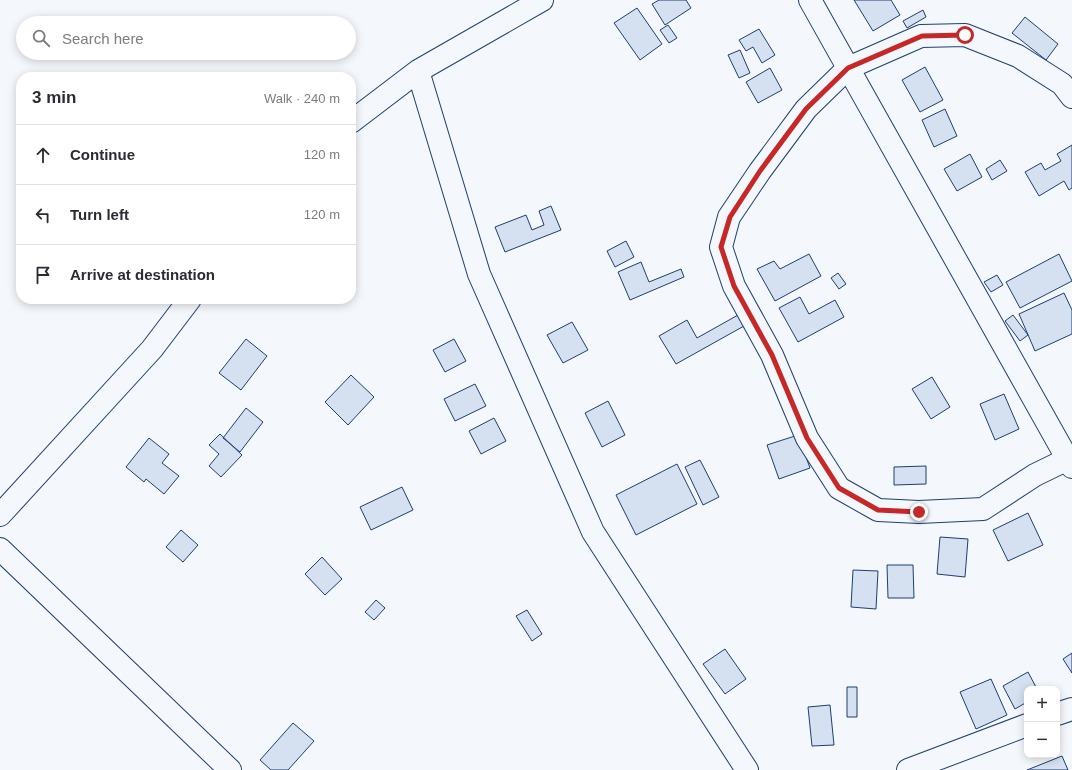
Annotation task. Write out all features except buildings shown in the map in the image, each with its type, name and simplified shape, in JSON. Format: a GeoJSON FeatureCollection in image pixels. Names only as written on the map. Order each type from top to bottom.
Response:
{"type":"FeatureCollection","features":[{"type":"Feature","properties":{"kind":"street"},"geometry":{"type":"LineString","coordinates":[[356,118],[418,71],[542,0]]}},
{"type":"Feature","properties":{"kind":"street"},"geometry":{"type":"LineString","coordinates":[[810,0],[848,68],[1071,461],[1035,476],[983,509],[919,512],[878,510],[839,488],[807,438],[772,355],[734,286],[721,247],[730,217],[760,171],[806,109],[848,68],[922,36],[965,35],[1018,56],[1062,84],[1072,97]]}},
{"type":"Feature","properties":{"kind":"street"},"geometry":{"type":"LineString","coordinates":[[418,71],[479,274],[593,532],[747,770]]}},
{"type":"Feature","properties":{"kind":"street"},"geometry":{"type":"LineString","coordinates":[[0,515],[152,349],[186,304]]}},
{"type":"Feature","properties":{"kind":"street"},"geometry":{"type":"LineString","coordinates":[[0,549],[230,770]]}},
{"type":"Feature","properties":{"kind":"street"},"geometry":{"type":"LineString","coordinates":[[1060,713],[1072,709]]}},
{"type":"Feature","properties":{"kind":"street"},"geometry":{"type":"LineString","coordinates":[[908,770],[1024,727]]}},
{"type":"Feature","properties":{"kind":"route"},"geometry":{"type":"LineString","coordinates":[[919,512],[878,510],[839,488],[807,438],[772,355],[734,286],[721,247],[730,217],[760,171],[806,109],[848,68],[922,36],[965,35]]}}]}
